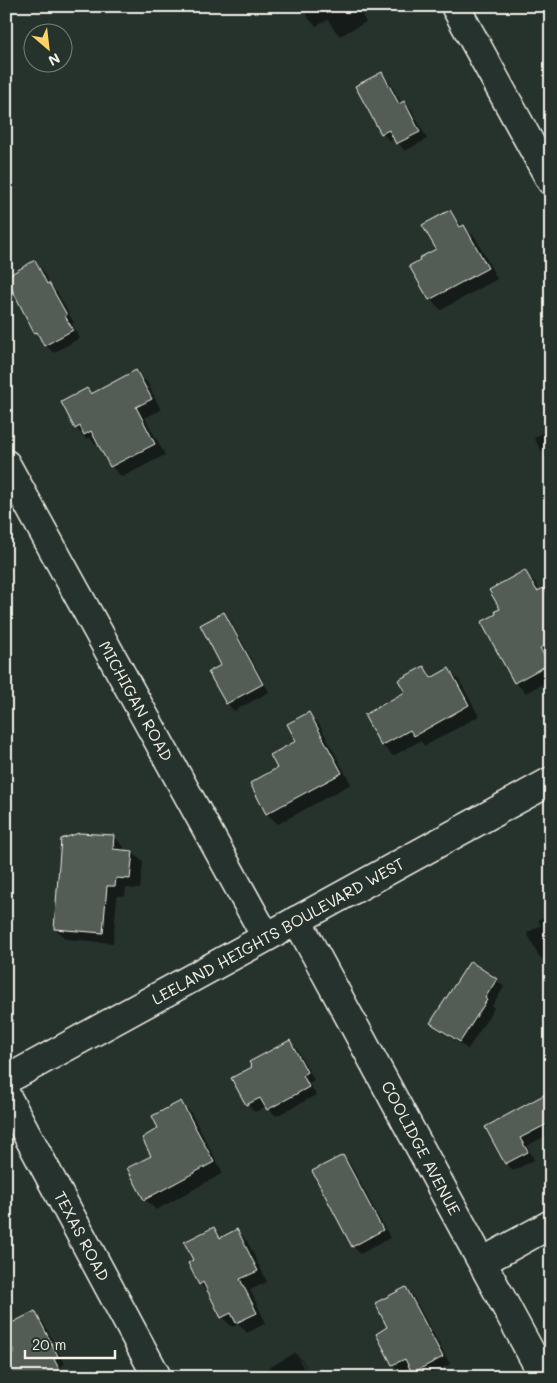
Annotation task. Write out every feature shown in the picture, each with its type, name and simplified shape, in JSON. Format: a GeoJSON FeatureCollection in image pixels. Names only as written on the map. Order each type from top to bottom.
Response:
{"type":"FeatureCollection","features":[{"type":"Feature","properties":{"kind":"street"},"geometry":{"type":"LineString","coordinates":[[455,6],[551,181]]}},
{"type":"Feature","properties":{"kind":"street","name":"MICHIGAN ROAD"},"geometry":{"type":"LineString","coordinates":[[6,464],[266,937]]}},
{"type":"Feature","properties":{"kind":"street","name":"LEELAND HEIGHTS BOULEVARD WEST"},"geometry":{"type":"LineString","coordinates":[[6,1080],[551,781]]}},
{"type":"Feature","properties":{"kind":"street","name":"COOLIDGE AVENUE"},"geometry":{"type":"LineString","coordinates":[[298,920],[544,1377]]}},
{"type":"Feature","properties":{"kind":"street","name":"TEXAS ROAD"},"geometry":{"type":"LineString","coordinates":[[6,1095],[157,1377]]}},
{"type":"Feature","properties":{"kind":"street"},"geometry":{"type":"LineString","coordinates":[[482,1262],[551,1224]]}},
{"type":"Feature","properties":{"kind":"building"},"geometry":{"type":"Polygon","coordinates":[[[382,72],[399,104],[404,101],[420,132],[396,144],[389,130],[381,134],[355,86],[382,72]]]}},
{"type":"Feature","properties":{"kind":"building"},"geometry":{"type":"Polygon","coordinates":[[[450,210],[460,227],[464,225],[488,268],[429,300],[409,266],[436,249],[422,225],[450,210]]]}},
{"type":"Feature","properties":{"kind":"building"},"geometry":{"type":"Polygon","coordinates":[[[35,260],[47,284],[49,283],[67,315],[65,316],[73,330],[44,346],[37,332],[34,333],[6,277],[35,260]]]}},
{"type":"Feature","properties":{"kind":"building"},"geometry":{"type":"Polygon","coordinates":[[[136,370],[152,399],[136,407],[155,444],[110,467],[91,431],[84,435],[80,426],[75,429],[61,402],[87,388],[91,394],[136,370]]]}},
{"type":"Feature","properties":{"kind":"building"},"geometry":{"type":"Polygon","coordinates":[[[525,570],[537,591],[544,588],[551,600],[551,642],[540,648],[549,664],[514,683],[481,622],[496,614],[495,611],[500,609],[489,590],[525,570]]]}},
{"type":"Feature","properties":{"kind":"building"},"geometry":{"type":"Polygon","coordinates":[[[224,612],[263,684],[226,704],[208,672],[221,665],[200,625],[224,612]]]}},
{"type":"Feature","properties":{"kind":"building"},"geometry":{"type":"Polygon","coordinates":[[[424,666],[431,678],[449,668],[469,705],[414,736],[410,730],[381,746],[364,715],[405,692],[398,680],[424,666]]]}},
{"type":"Feature","properties":{"kind":"building"},"geometry":{"type":"Polygon","coordinates":[[[309,712],[342,773],[266,814],[250,783],[277,768],[270,755],[296,741],[287,724],[309,712]]]}},
{"type":"Feature","properties":{"kind":"building"},"geometry":{"type":"Polygon","coordinates":[[[79,833],[114,835],[113,849],[133,851],[130,879],[116,878],[115,886],[107,886],[103,933],[54,929],[61,839],[79,833]]]}},
{"type":"Feature","properties":{"kind":"building"},"geometry":{"type":"Polygon","coordinates":[[[470,961],[497,979],[485,998],[487,1000],[460,1042],[430,1023],[470,961]]]}},
{"type":"Feature","properties":{"kind":"building"},"geometry":{"type":"Polygon","coordinates":[[[290,1040],[307,1072],[303,1075],[309,1087],[267,1110],[260,1098],[246,1105],[231,1078],[252,1067],[249,1062],[290,1040]]]}},
{"type":"Feature","properties":{"kind":"building"},"geometry":{"type":"Polygon","coordinates":[[[551,1091],[551,1122],[520,1138],[528,1152],[505,1164],[485,1127],[551,1091]]]}},
{"type":"Feature","properties":{"kind":"building"},"geometry":{"type":"Polygon","coordinates":[[[181,1101],[214,1162],[144,1200],[127,1168],[151,1156],[142,1138],[158,1128],[152,1116],[181,1101]]]}},
{"type":"Feature","properties":{"kind":"building"},"geometry":{"type":"Polygon","coordinates":[[[343,1155],[383,1230],[352,1247],[312,1171],[343,1155]]]}},
{"type":"Feature","properties":{"kind":"building"},"geometry":{"type":"Polygon","coordinates":[[[214,1227],[220,1238],[237,1229],[258,1271],[240,1279],[257,1313],[236,1323],[231,1313],[221,1318],[203,1282],[199,1285],[188,1263],[193,1260],[184,1242],[214,1227]]]}},
{"type":"Feature","properties":{"kind":"building"},"geometry":{"type":"Polygon","coordinates":[[[406,1287],[443,1357],[412,1373],[405,1359],[392,1365],[376,1334],[387,1327],[375,1303],[406,1287]]]}},
{"type":"Feature","properties":{"kind":"building"},"geometry":{"type":"Polygon","coordinates":[[[35,1311],[58,1356],[54,1359],[63,1377],[12,1377],[6,1366],[6,1358],[15,1353],[6,1336],[6,1326],[35,1311]]]}}]}
